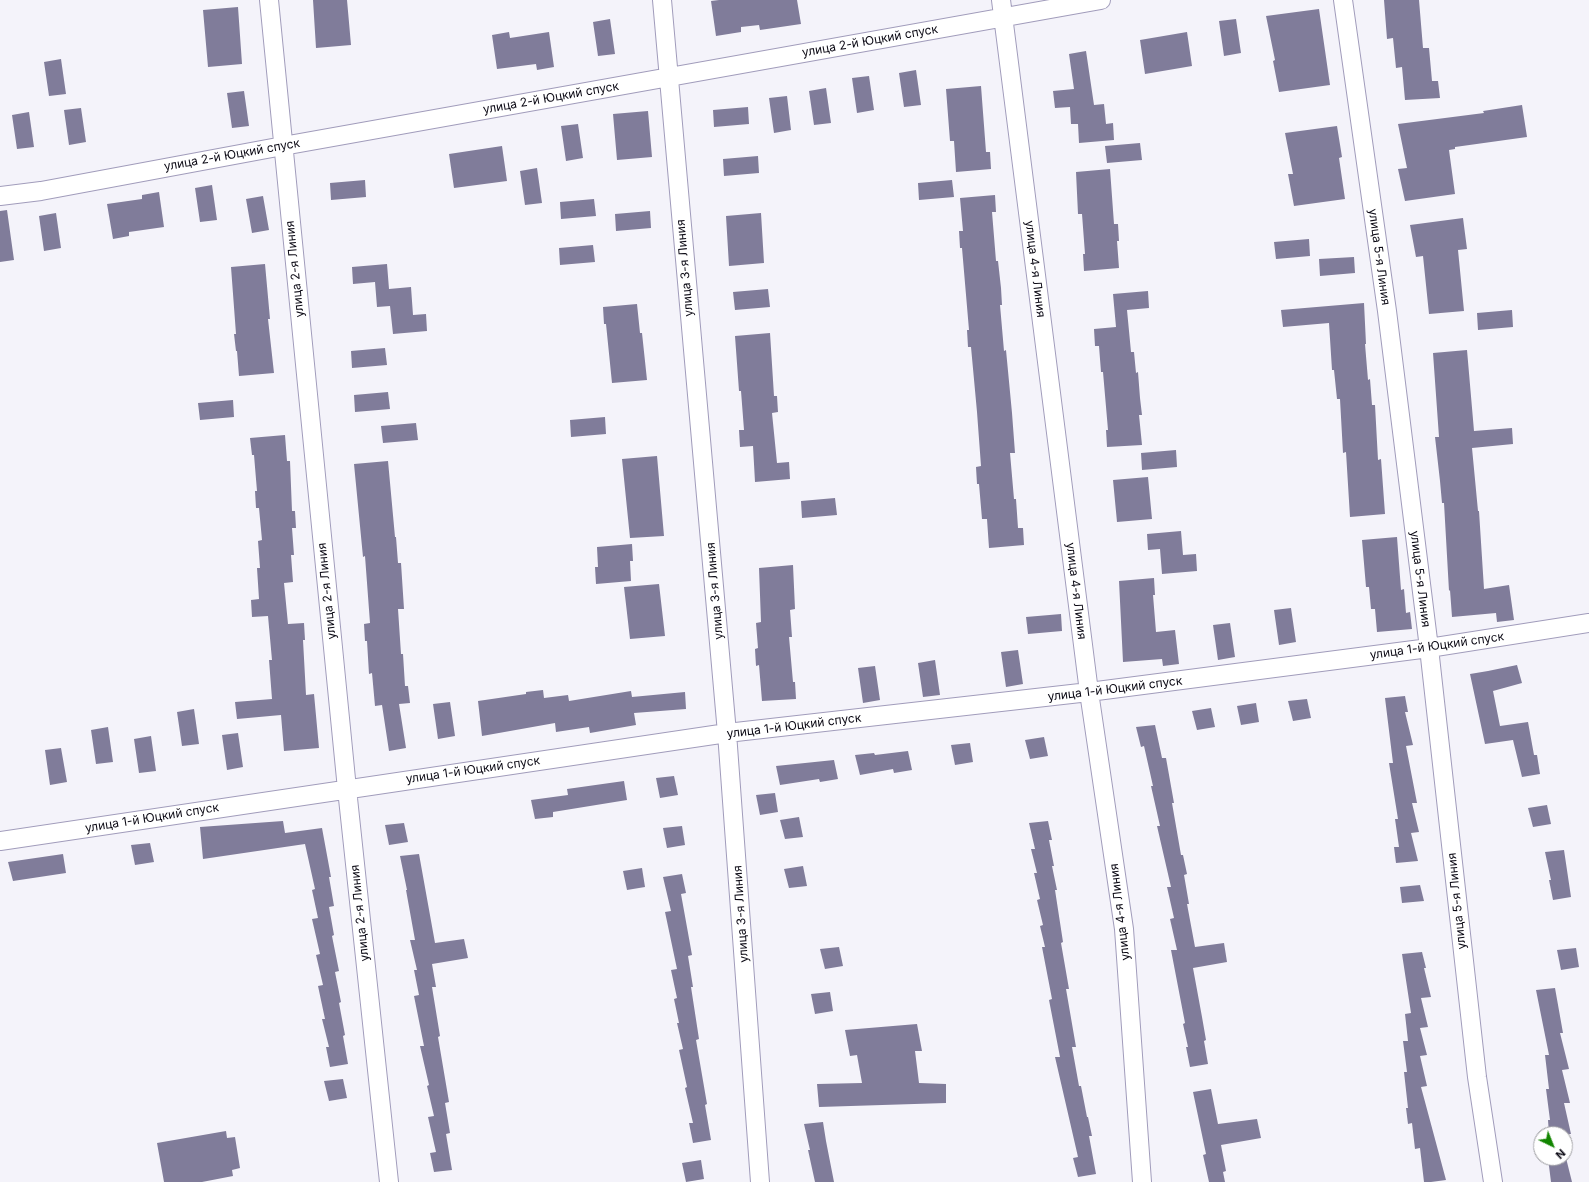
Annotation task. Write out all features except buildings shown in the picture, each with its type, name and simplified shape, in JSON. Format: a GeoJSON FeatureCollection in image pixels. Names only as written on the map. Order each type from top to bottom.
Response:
{"type":"FeatureCollection","features":[{"type":"Feature","properties":{"kind":"street","name":"улица 2-я Линия"},"geometry":{"type":"LineString","coordinates":[[269,0],[347,789],[389,1182]]}},
{"type":"Feature","properties":{"kind":"street","name":"улица 3-я Линия"},"geometry":{"type":"LineString","coordinates":[[662,0],[727,733],[760,1182]]}},
{"type":"Feature","properties":{"kind":"street","name":"улица 2-й Юцкий спуск"},"geometry":{"type":"LineString","coordinates":[[0,196],[41,191],[283,146],[668,78],[1002,8],[1101,0]]}},
{"type":"Feature","properties":{"kind":"street","name":"улица 5-я Линия"},"geometry":{"type":"LineString","coordinates":[[1343,0],[1387,311],[1429,648],[1477,1077],[1493,1182]]}},
{"type":"Feature","properties":{"kind":"street","name":"улица 4-я Линия"},"geometry":{"type":"LineString","coordinates":[[1002,8],[1089,692],[1124,929],[1142,1182]]}},
{"type":"Feature","properties":{"kind":"street","name":"улица 1-й Юцкий спуск"},"geometry":{"type":"LineString","coordinates":[[0,841],[727,733],[1089,692],[1429,648],[1589,623]]}}]}
